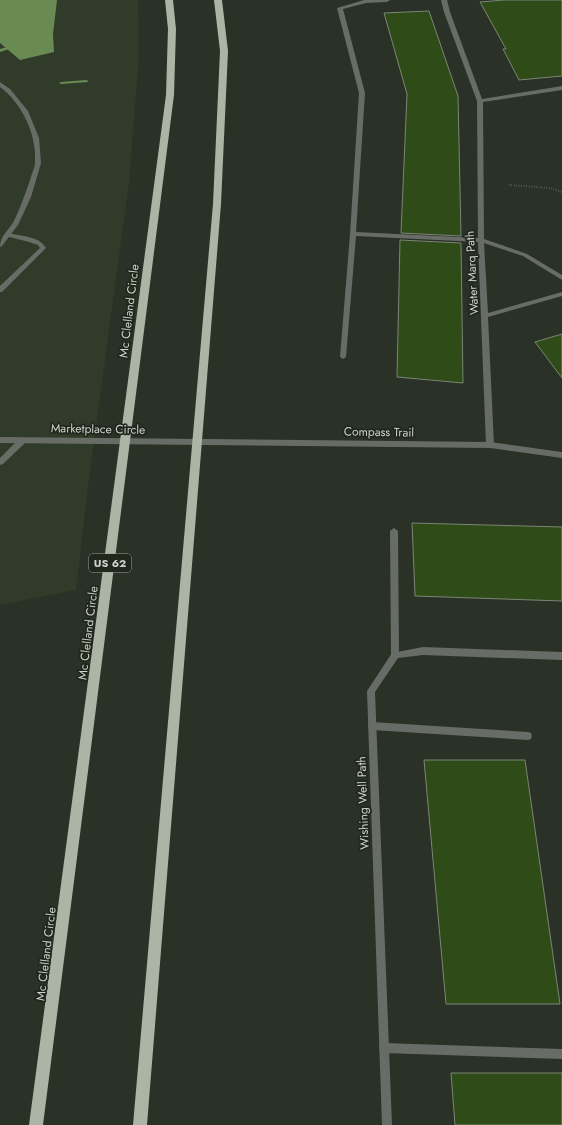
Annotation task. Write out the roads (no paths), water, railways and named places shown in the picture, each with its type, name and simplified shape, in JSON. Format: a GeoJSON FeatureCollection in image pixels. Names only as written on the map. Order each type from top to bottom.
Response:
{"type":"FeatureCollection","features":[{"type":"Feature","properties":{"kind":"highway","name":"Mc Clelland Circle"},"geometry":{"type":"LineString","coordinates":[[36,1125],[170,95],[172,28],[169,0]]}},
{"type":"Feature","properties":{"kind":"highway"},"geometry":{"type":"LineString","coordinates":[[140,1125],[196,442],[218,204],[224,51],[218,0]]}},
{"type":"Feature","properties":{"kind":"street"},"geometry":{"type":"LineString","coordinates":[[343,357],[362,94],[340,8],[366,1],[387,0]]}},
{"type":"Feature","properties":{"kind":"street","name":"Water Marq Path"},"geometry":{"type":"LineString","coordinates":[[444,0],[447,12],[480,101],[480,240],[490,445]]}},
{"type":"Feature","properties":{"kind":"street"},"geometry":{"type":"LineString","coordinates":[[0,84],[8,90],[25,111],[36,138],[38,163],[28,197],[15,225],[0,245]]}},
{"type":"Feature","properties":{"kind":"street"},"geometry":{"type":"LineString","coordinates":[[480,101],[562,88]]}},
{"type":"Feature","properties":{"kind":"street"},"geometry":{"type":"LineString","coordinates":[[353,234],[480,240],[525,255],[562,278]]}},
{"type":"Feature","properties":{"kind":"street"},"geometry":{"type":"LineString","coordinates":[[0,290],[43,248],[41,244],[31,240],[8,235]]}},
{"type":"Feature","properties":{"kind":"street"},"geometry":{"type":"LineString","coordinates":[[484,316],[562,294]]}},
{"type":"Feature","properties":{"kind":"street","name":"Marketplace Circle"},"geometry":{"type":"LineString","coordinates":[[0,440],[196,442]]}},
{"type":"Feature","properties":{"kind":"street"},"geometry":{"type":"LineString","coordinates":[[0,462],[22,441]]}},
{"type":"Feature","properties":{"kind":"street","name":"Compass Trail"},"geometry":{"type":"LineString","coordinates":[[196,442],[490,445],[562,455]]}},
{"type":"Feature","properties":{"kind":"street"},"geometry":{"type":"LineString","coordinates":[[394,531],[395,655],[423,651],[562,656]]}},
{"type":"Feature","properties":{"kind":"street","name":"Wishing Well Path"},"geometry":{"type":"LineString","coordinates":[[387,1125],[371,690],[395,655]]}},
{"type":"Feature","properties":{"kind":"street"},"geometry":{"type":"LineString","coordinates":[[372,726],[528,736]]}},
{"type":"Feature","properties":{"kind":"street"},"geometry":{"type":"LineString","coordinates":[[384,1048],[562,1054]]}},
{"type":"Feature","properties":{"kind":"waterway"},"geometry":{"type":"LineString","coordinates":[[0,51],[14,46]]}},
{"type":"Feature","properties":{"kind":"waterway"},"geometry":{"type":"LineString","coordinates":[[61,83],[86,81]]}}]}
